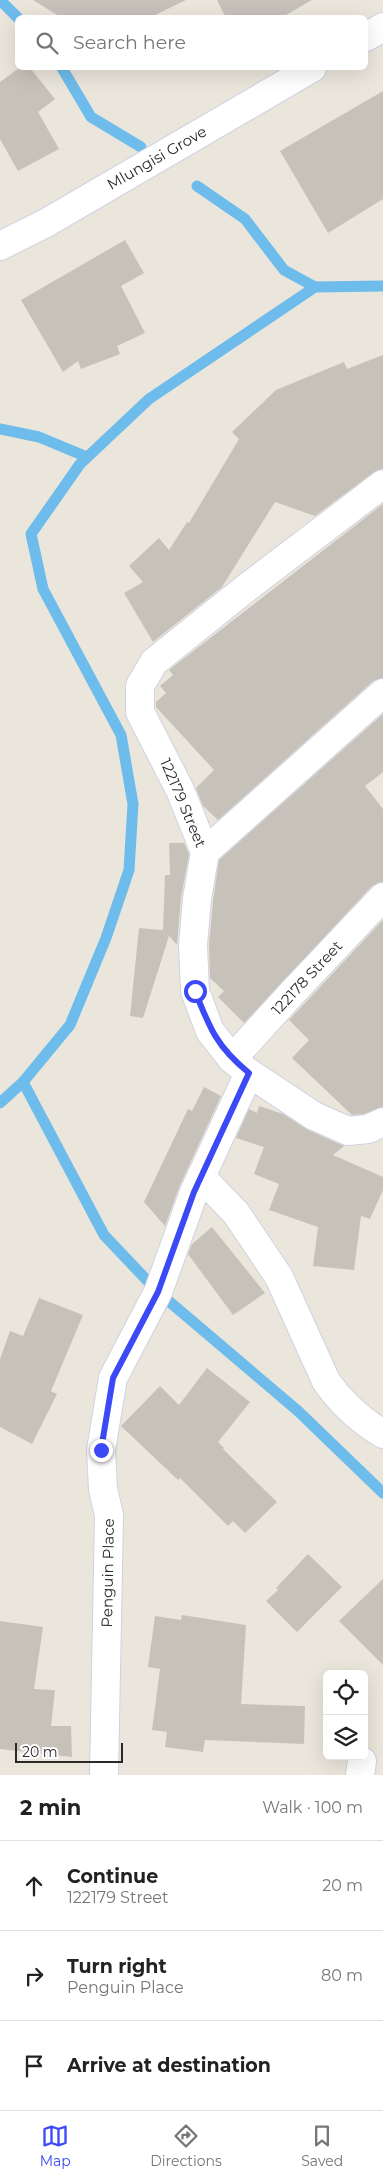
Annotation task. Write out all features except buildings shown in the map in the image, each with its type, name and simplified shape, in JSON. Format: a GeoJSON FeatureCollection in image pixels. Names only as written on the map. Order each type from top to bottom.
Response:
{"type":"FeatureCollection","features":[{"type":"Feature","properties":{"kind":"street"},"geometry":{"type":"LineString","coordinates":[[368,36],[383,26]]}},
{"type":"Feature","properties":{"kind":"street","name":"Mlungisi Grove"},"geometry":{"type":"LineString","coordinates":[[0,246],[46,223],[309,70]]}},
{"type":"Feature","properties":{"kind":"street","name":"122179 Street"},"geometry":{"type":"LineString","coordinates":[[383,484],[245,589],[154,662],[140,686],[140,712],[180,790],[205,852],[197,899],[193,945],[195,991],[210,1031],[241,1066],[314,1116],[348,1131],[368,1129],[383,1122]]}},
{"type":"Feature","properties":{"kind":"street"},"geometry":{"type":"LineString","coordinates":[[205,852],[383,694]]}},
{"type":"Feature","properties":{"kind":"street","name":"122178 Street"},"geometry":{"type":"LineString","coordinates":[[241,1066],[293,992],[383,897]]}},
{"type":"Feature","properties":{"kind":"street","name":"Penguin Place"},"geometry":{"type":"LineString","coordinates":[[104,1775],[109,1515],[103,1489],[101,1450],[113,1378],[158,1292],[241,1066]]}},
{"type":"Feature","properties":{"kind":"street"},"geometry":{"type":"LineString","coordinates":[[201,1177],[236,1213],[279,1277],[326,1381],[333,1391],[361,1420],[383,1434]]}},
{"type":"Feature","properties":{"kind":"waterway"},"geometry":{"type":"LineString","coordinates":[[0,0],[15,15]]}},
{"type":"Feature","properties":{"kind":"waterway"},"geometry":{"type":"LineString","coordinates":[[63,70],[91,117],[141,147]]}},
{"type":"Feature","properties":{"kind":"waterway"},"geometry":{"type":"LineString","coordinates":[[197,186],[245,219],[284,270],[315,287]]}},
{"type":"Feature","properties":{"kind":"waterway"},"geometry":{"type":"LineString","coordinates":[[0,1103],[23,1082],[70,1025],[106,938],[129,870],[133,804],[121,735],[43,589],[31,534],[80,464],[149,399],[315,287],[383,286]]}},
{"type":"Feature","properties":{"kind":"waterway"},"geometry":{"type":"LineString","coordinates":[[0,429],[39,437],[87,457]]}},
{"type":"Feature","properties":{"kind":"waterway"},"geometry":{"type":"LineString","coordinates":[[23,1082],[104,1235],[158,1292],[298,1411],[383,1493]]}},
{"type":"Feature","properties":{"kind":"route"},"geometry":{"type":"LineString","coordinates":[[101,1450],[113,1378],[158,1292],[194,1192],[249,1073],[232,1059],[210,1031],[195,991]]}}]}
